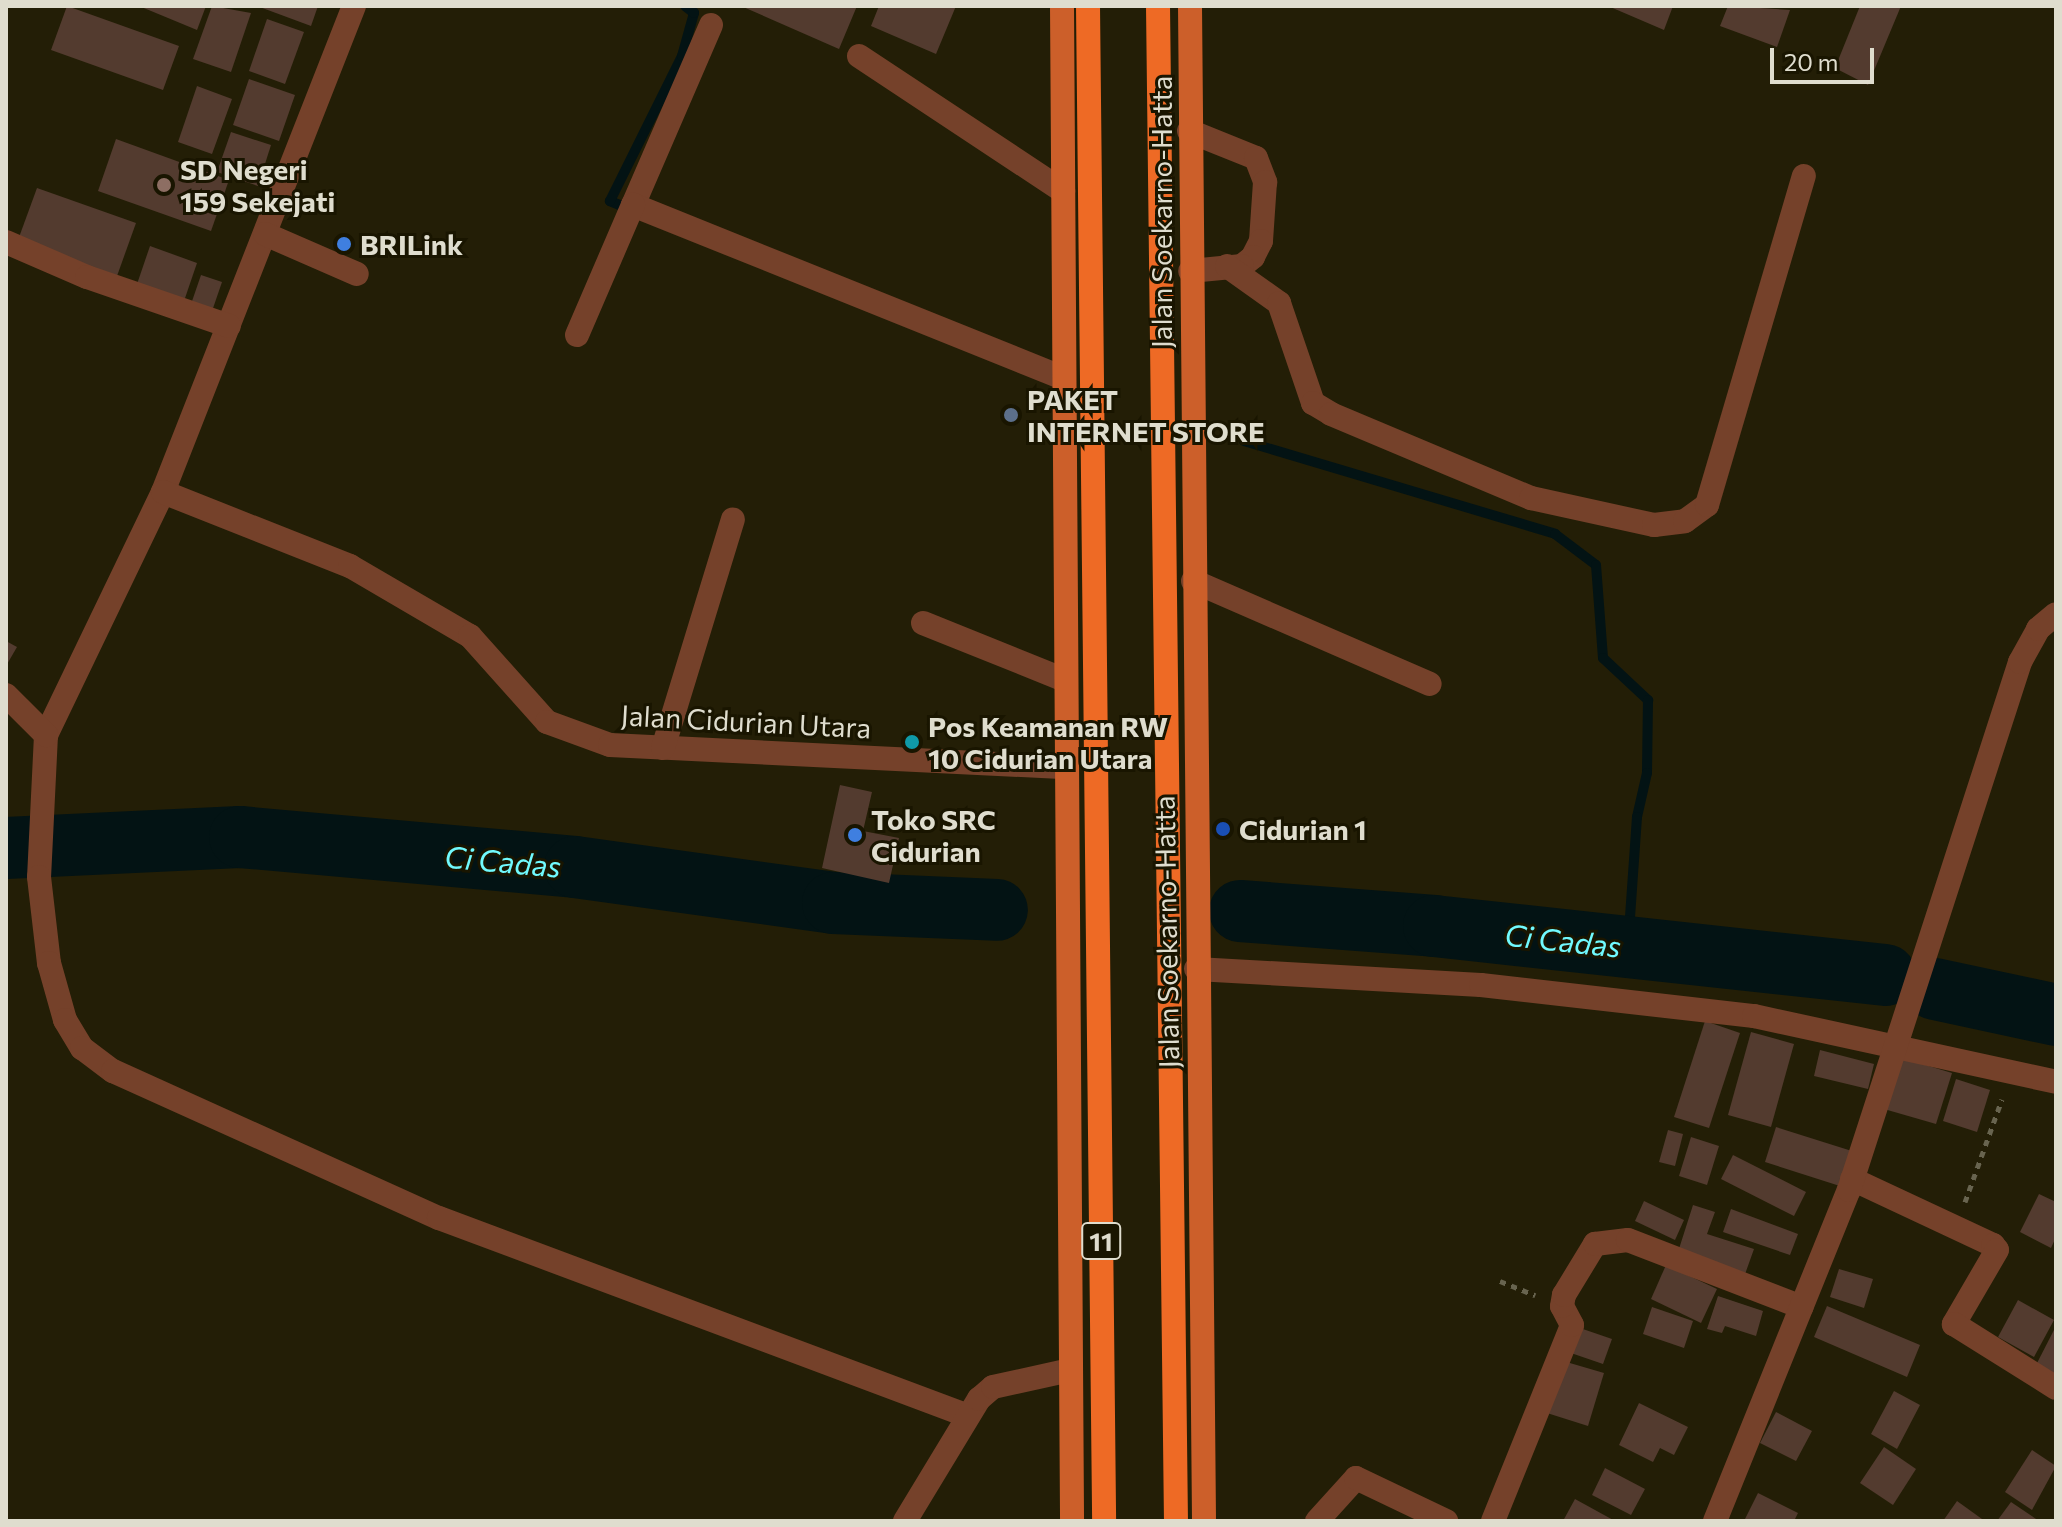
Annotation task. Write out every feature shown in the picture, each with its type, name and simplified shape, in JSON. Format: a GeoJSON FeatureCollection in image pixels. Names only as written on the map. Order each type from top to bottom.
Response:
{"type":"FeatureCollection","features":[{"type":"Feature","properties":{"kind":"highway","name":"11"},"geometry":{"type":"LineString","coordinates":[[1088,6],[1104,1521]]}},
{"type":"Feature","properties":{"kind":"highway","name":"Jalan Soekarno-Hatta"},"geometry":{"type":"LineString","coordinates":[[1158,6],[1176,1521]]}},
{"type":"Feature","properties":{"kind":"main road"},"geometry":{"type":"LineString","coordinates":[[1062,6],[1072,1521]]}},
{"type":"Feature","properties":{"kind":"main road","name":"Jalan Soekarno-Hatta"},"geometry":{"type":"LineString","coordinates":[[1190,6],[1194,864],[1204,1521]]}},
{"type":"Feature","properties":{"kind":"street"},"geometry":{"type":"LineString","coordinates":[[354,6],[163,492],[46,735],[38,804],[39,877],[49,963],[65,1020],[82,1048],[113,1071],[439,1218],[966,1415]]}},
{"type":"Feature","properties":{"kind":"street"},"geometry":{"type":"LineString","coordinates":[[577,335],[711,25]]}},
{"type":"Feature","properties":{"kind":"street"},"geometry":{"type":"LineString","coordinates":[[859,56],[1063,191]]}},
{"type":"Feature","properties":{"kind":"street"},"geometry":{"type":"LineString","coordinates":[[1189,131],[1244,152],[1264,169],[1261,241],[1253,257],[1242,266],[1190,271]]}},
{"type":"Feature","properties":{"kind":"street"},"geometry":{"type":"LineString","coordinates":[[1227,266],[1279,303],[1313,403],[1331,414],[1531,498],[1654,525],[1685,521],[1707,505],[1804,176]]}},
{"type":"Feature","properties":{"kind":"street"},"geometry":{"type":"LineString","coordinates":[[633,205],[1064,378]]}},
{"type":"Feature","properties":{"kind":"street"},"geometry":{"type":"LineString","coordinates":[[265,234],[357,274]]}},
{"type":"Feature","properties":{"kind":"street"},"geometry":{"type":"LineString","coordinates":[[6,242],[87,277],[229,326]]}},
{"type":"Feature","properties":{"kind":"street","name":"Jalan Cidurian Utara"},"geometry":{"type":"LineString","coordinates":[[163,492],[350,566],[470,636],[547,722],[610,745],[1066,767]]}},
{"type":"Feature","properties":{"kind":"street"},"geometry":{"type":"LineString","coordinates":[[663,748],[733,519]]}},
{"type":"Feature","properties":{"kind":"street"},"geometry":{"type":"LineString","coordinates":[[1193,581],[1430,684]]}},
{"type":"Feature","properties":{"kind":"street"},"geometry":{"type":"LineString","coordinates":[[1715,1521],[1852,1179],[1918,965],[2020,662],[2038,629],[2056,614]]}},
{"type":"Feature","properties":{"kind":"street"},"geometry":{"type":"LineString","coordinates":[[923,623],[1065,680]]}},
{"type":"Feature","properties":{"kind":"street"},"geometry":{"type":"LineString","coordinates":[[6,695],[46,735]]}},
{"type":"Feature","properties":{"kind":"street"},"geometry":{"type":"LineString","coordinates":[[1196,961],[1481,985],[1754,1016],[1893,1043],[2056,1082]]}},
{"type":"Feature","properties":{"kind":"street"},"geometry":{"type":"LineString","coordinates":[[1852,1179],[1956,1227],[1997,1250],[1954,1324],[2056,1388]]}},
{"type":"Feature","properties":{"kind":"street"},"geometry":{"type":"LineString","coordinates":[[1493,1521],[1572,1325],[1562,1306],[1595,1244],[1610,1238],[1628,1240],[1802,1307]]}},
{"type":"Feature","properties":{"kind":"street"},"geometry":{"type":"LineString","coordinates":[[905,1521],[966,1415],[993,1387],[1070,1370]]}},
{"type":"Feature","properties":{"kind":"street"},"geometry":{"type":"LineString","coordinates":[[1317,1521],[1356,1478],[1446,1521]]}},
{"type":"Feature","properties":{"kind":"path"},"geometry":{"type":"LineString","coordinates":[[1956,1227],[2012,1072]]}},
{"type":"Feature","properties":{"kind":"path"},"geometry":{"type":"LineString","coordinates":[[1500,1281],[1562,1306]]}},
{"type":"Feature","properties":{"kind":"building"},"geometry":{"type":"Polygon","coordinates":[[[67,6],[179,46],[163,90],[51,50],[67,6]]]}},
{"type":"Feature","properties":{"kind":"building"},"geometry":{"type":"Polygon","coordinates":[[[139,6],[206,6],[197,30],[139,6]]]}},
{"type":"Feature","properties":{"kind":"building"},"geometry":{"type":"Polygon","coordinates":[[[212,6],[251,13],[231,72],[193,59],[212,6]]]}},
{"type":"Feature","properties":{"kind":"building"},"geometry":{"type":"Polygon","coordinates":[[[257,6],[318,6],[311,26],[257,6]]]}},
{"type":"Feature","properties":{"kind":"building"},"geometry":{"type":"Polygon","coordinates":[[[741,6],[857,6],[839,49],[741,6]]]}},
{"type":"Feature","properties":{"kind":"building"},"geometry":{"type":"Polygon","coordinates":[[[879,6],[956,6],[936,54],[871,26],[879,6]]]}},
{"type":"Feature","properties":{"kind":"building"},"geometry":{"type":"Polygon","coordinates":[[[1608,6],[1673,6],[1664,30],[1608,6]]]}},
{"type":"Feature","properties":{"kind":"building"},"geometry":{"type":"Polygon","coordinates":[[[1728,6],[1790,10],[1777,47],[1720,26],[1728,6]]]}},
{"type":"Feature","properties":{"kind":"building"},"geometry":{"type":"Polygon","coordinates":[[[1860,6],[1901,6],[1868,85],[1835,68],[1860,6]]]}},
{"type":"Feature","properties":{"kind":"building"},"geometry":{"type":"Polygon","coordinates":[[[267,19],[304,32],[285,84],[249,71],[267,19]]]}},
{"type":"Feature","properties":{"kind":"building"},"geometry":{"type":"Polygon","coordinates":[[[249,79],[295,95],[279,141],[233,125],[249,79]]]}},
{"type":"Feature","properties":{"kind":"building"},"geometry":{"type":"Polygon","coordinates":[[[197,86],[232,99],[212,154],[178,142],[197,86]]]}},
{"type":"Feature","properties":{"kind":"building"},"geometry":{"type":"Polygon","coordinates":[[[231,132],[271,145],[258,186],[217,172],[231,132]]]}},
{"type":"Feature","properties":{"kind":"building","name":"SD Negeri 159 Sekejati"},"geometry":{"type":"Polygon","coordinates":[[[116,139],[229,180],[211,231],[98,191],[116,139]]]}},
{"type":"Feature","properties":{"kind":"building"},"geometry":{"type":"Polygon","coordinates":[[[37,188],[136,223],[117,276],[18,240],[37,188]]]}},
{"type":"Feature","properties":{"kind":"building"},"geometry":{"type":"Polygon","coordinates":[[[150,246],[197,263],[183,304],[136,287],[150,246]]]}},
{"type":"Feature","properties":{"kind":"building"},"geometry":{"type":"Polygon","coordinates":[[[201,275],[222,282],[211,314],[190,307],[201,275]]]}},
{"type":"Feature","properties":{"kind":"building"},"geometry":{"type":"Polygon","coordinates":[[[6,641],[17,647],[6,666],[6,641]]]}},
{"type":"Feature","properties":{"kind":"building","name":"Pos Keamanan RW 10 Cidurian Utara"},"geometry":{"type":"Polygon","coordinates":[[[905,737],[920,741],[918,748],[904,744],[905,737]]]}},
{"type":"Feature","properties":{"kind":"building","name":"Toko SRC Cidurian"},"geometry":{"type":"Polygon","coordinates":[[[840,785],[872,792],[863,831],[899,838],[889,883],[822,868],[840,785]]]}},
{"type":"Feature","properties":{"kind":"building"},"geometry":{"type":"Polygon","coordinates":[[[1705,1021],[1740,1033],[1709,1128],[1674,1117],[1705,1021]]]}},
{"type":"Feature","properties":{"kind":"building"},"geometry":{"type":"Polygon","coordinates":[[[1751,1032],[1794,1044],[1771,1127],[1728,1115],[1751,1032]]]}},
{"type":"Feature","properties":{"kind":"building"},"geometry":{"type":"Polygon","coordinates":[[[1820,1050],[1874,1064],[1868,1089],[1814,1076],[1820,1050]]]}},
{"type":"Feature","properties":{"kind":"building"},"geometry":{"type":"Polygon","coordinates":[[[1899,1057],[1952,1073],[1936,1124],[1884,1109],[1899,1057]]]}},
{"type":"Feature","properties":{"kind":"building"},"geometry":{"type":"Polygon","coordinates":[[[1956,1079],[1990,1090],[1977,1132],[1943,1121],[1956,1079]]]}},
{"type":"Feature","properties":{"kind":"building"},"geometry":{"type":"Polygon","coordinates":[[[1776,1127],[1855,1152],[1843,1187],[1765,1162],[1776,1127]]]}},
{"type":"Feature","properties":{"kind":"building"},"geometry":{"type":"Polygon","coordinates":[[[1668,1130],[1683,1134],[1675,1166],[1659,1162],[1668,1130]]]}},
{"type":"Feature","properties":{"kind":"building"},"geometry":{"type":"Polygon","coordinates":[[[1691,1137],[1719,1146],[1707,1185],[1679,1176],[1691,1137]]]}},
{"type":"Feature","properties":{"kind":"building"},"geometry":{"type":"Polygon","coordinates":[[[1733,1155],[1806,1192],[1794,1216],[1721,1179],[1733,1155]]]}},
{"type":"Feature","properties":{"kind":"building"},"geometry":{"type":"Polygon","coordinates":[[[2039,1194],[2056,1202],[2056,1237],[2051,1248],[2020,1232],[2039,1194]]]}},
{"type":"Feature","properties":{"kind":"building"},"geometry":{"type":"Polygon","coordinates":[[[1644,1201],[1684,1220],[1675,1240],[1635,1221],[1644,1201]]]}},
{"type":"Feature","properties":{"kind":"building"},"geometry":{"type":"Polygon","coordinates":[[[1693,1205],[1715,1212],[1707,1234],[1754,1249],[1744,1277],[1677,1255],[1693,1205]]]}},
{"type":"Feature","properties":{"kind":"building"},"geometry":{"type":"Polygon","coordinates":[[[1731,1209],[1798,1234],[1790,1255],[1723,1232],[1731,1209]]]}},
{"type":"Feature","properties":{"kind":"building"},"geometry":{"type":"Polygon","coordinates":[[[1666,1265],[1717,1289],[1701,1323],[1651,1299],[1666,1265]]]}},
{"type":"Feature","properties":{"kind":"building"},"geometry":{"type":"Polygon","coordinates":[[[1839,1269],[1873,1279],[1864,1308],[1830,1297],[1839,1269]]]}},
{"type":"Feature","properties":{"kind":"building"},"geometry":{"type":"Polygon","coordinates":[[[1718,1296],[1763,1311],[1756,1336],[1725,1326],[1722,1333],[1707,1329],[1718,1296]]]}},
{"type":"Feature","properties":{"kind":"building"},"geometry":{"type":"Polygon","coordinates":[[[2018,1300],[2054,1320],[2034,1357],[1998,1337],[2018,1300]]]}},
{"type":"Feature","properties":{"kind":"building"},"geometry":{"type":"Polygon","coordinates":[[[1827,1306],[1920,1345],[1907,1377],[1814,1337],[1827,1306]]]}},
{"type":"Feature","properties":{"kind":"building"},"geometry":{"type":"Polygon","coordinates":[[[1652,1307],[1693,1321],[1684,1348],[1643,1334],[1652,1307]]]}},
{"type":"Feature","properties":{"kind":"building"},"geometry":{"type":"Polygon","coordinates":[[[2056,1326],[2056,1380],[2034,1369],[2056,1326]]]}},
{"type":"Feature","properties":{"kind":"building"},"geometry":{"type":"Polygon","coordinates":[[[1577,1327],[1612,1339],[1603,1364],[1568,1352],[1577,1327]]]}},
{"type":"Feature","properties":{"kind":"building"},"geometry":{"type":"Polygon","coordinates":[[[1563,1361],[1604,1373],[1588,1426],[1547,1413],[1563,1361]]]}},
{"type":"Feature","properties":{"kind":"building"},"geometry":{"type":"Polygon","coordinates":[[[1894,1391],[1920,1405],[1897,1449],[1871,1434],[1894,1391]]]}},
{"type":"Feature","properties":{"kind":"building"},"geometry":{"type":"Polygon","coordinates":[[[1639,1403],[1688,1427],[1674,1455],[1660,1448],[1653,1462],[1619,1445],[1639,1403]]]}},
{"type":"Feature","properties":{"kind":"building"},"geometry":{"type":"Polygon","coordinates":[[[1776,1412],[1812,1431],[1796,1461],[1760,1443],[1776,1412]]]}},
{"type":"Feature","properties":{"kind":"building"},"geometry":{"type":"Polygon","coordinates":[[[1884,1447],[1916,1469],[1893,1505],[1860,1483],[1884,1447]]]}},
{"type":"Feature","properties":{"kind":"building"},"geometry":{"type":"Polygon","coordinates":[[[2032,1450],[2056,1466],[2032,1510],[2005,1492],[2032,1450]]]}},
{"type":"Feature","properties":{"kind":"building"},"geometry":{"type":"Polygon","coordinates":[[[1605,1468],[1645,1489],[1631,1515],[1592,1495],[1605,1468]]]}},
{"type":"Feature","properties":{"kind":"building"},"geometry":{"type":"Polygon","coordinates":[[[1758,1493],[1798,1513],[1794,1521],[1744,1521],[1758,1493]]]}},
{"type":"Feature","properties":{"kind":"building"},"geometry":{"type":"Polygon","coordinates":[[[1575,1499],[1615,1521],[1563,1521],[1575,1499]]]}},
{"type":"Feature","properties":{"kind":"building"},"geometry":{"type":"Polygon","coordinates":[[[1957,1501],[1982,1519],[1981,1521],[1943,1521],[1957,1501]]]}},
{"type":"Feature","properties":{"kind":"building"},"geometry":{"type":"Polygon","coordinates":[[[2011,1502],[2039,1521],[1997,1521],[2011,1502]]]}},
{"type":"Feature","properties":{"kind":"waterway"},"geometry":{"type":"LineString","coordinates":[[632,210],[610,201],[682,56],[694,13],[685,6]]}},
{"type":"Feature","properties":{"kind":"waterway"},"geometry":{"type":"LineString","coordinates":[[1244,441],[1555,534],[1596,565],[1603,658],[1648,700],[1647,773],[1637,817],[1628,946]]}},
{"type":"Feature","properties":{"kind":"waterway","name":"Ci Cadas"},"geometry":{"type":"LineString","coordinates":[[6,848],[240,837],[575,867],[833,903],[997,910]]}},
{"type":"Feature","properties":{"kind":"waterway","name":"Ci Cadas"},"geometry":{"type":"LineString","coordinates":[[1240,911],[1434,926],[1885,975]]}},
{"type":"Feature","properties":{"kind":"waterway","name":"Ci Cadas"},"geometry":{"type":"LineString","coordinates":[[1935,989],[2056,1015]]}},
{"type":"Feature","properties":{"kind":"place","name":"SD Negeri 159 Sekejati"},"geometry":{"type":"Point","coordinates":[164,185]}},
{"type":"Feature","properties":{"kind":"place","name":"BRILink"},"geometry":{"type":"Point","coordinates":[344,244]}},
{"type":"Feature","properties":{"kind":"place","name":"PAKET INTERNET STORE"},"geometry":{"type":"Point","coordinates":[1011,415]}},
{"type":"Feature","properties":{"kind":"place","name":"Pos Keamanan RW 10 Cidurian Utara"},"geometry":{"type":"Point","coordinates":[912,742]}},
{"type":"Feature","properties":{"kind":"place","name":"Cidurian 1"},"geometry":{"type":"Point","coordinates":[1223,829]}},
{"type":"Feature","properties":{"kind":"place","name":"Toko SRC Cidurian"},"geometry":{"type":"Point","coordinates":[855,835]}}]}
